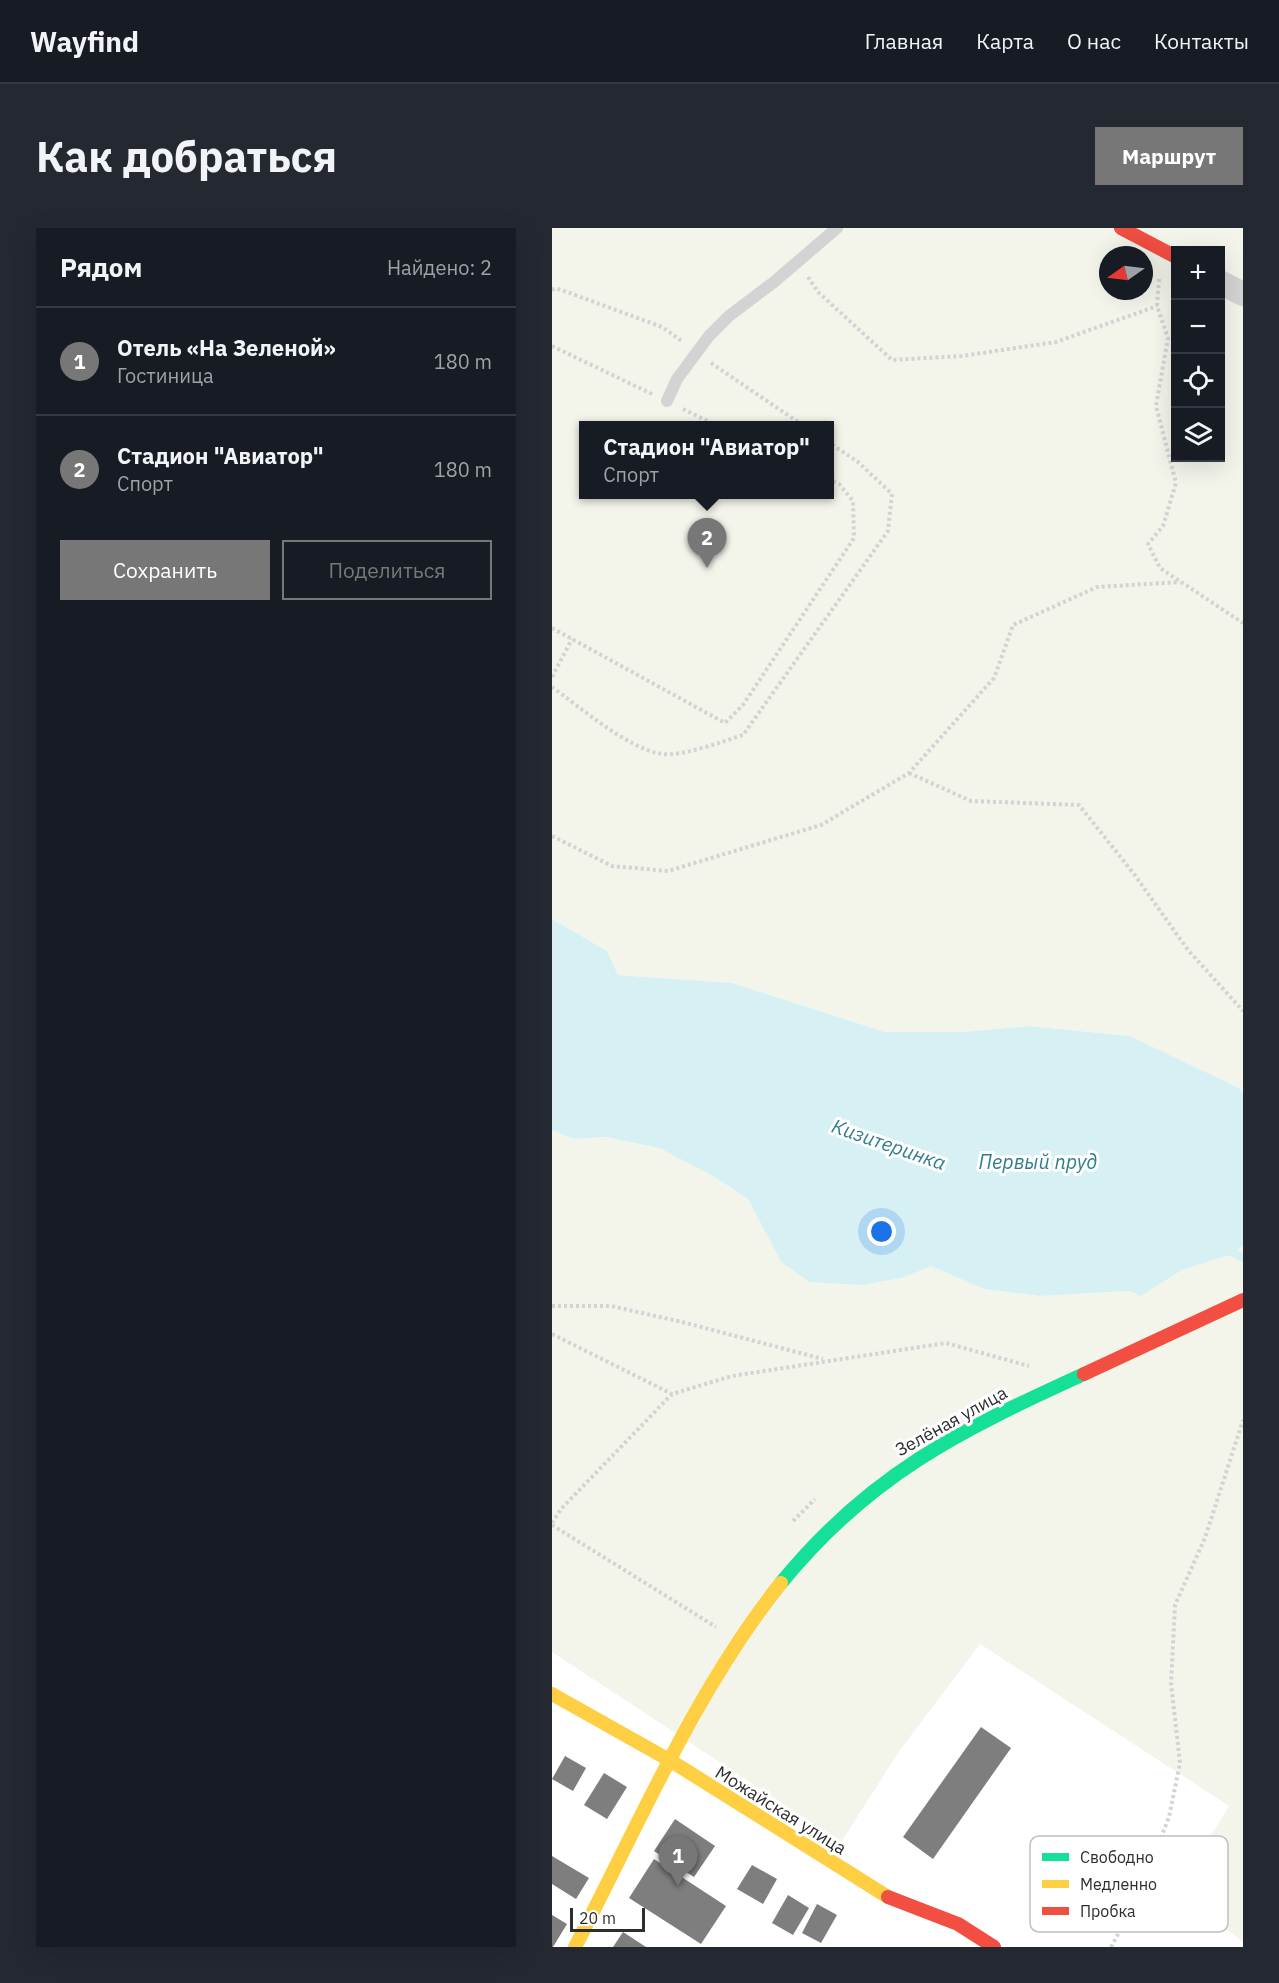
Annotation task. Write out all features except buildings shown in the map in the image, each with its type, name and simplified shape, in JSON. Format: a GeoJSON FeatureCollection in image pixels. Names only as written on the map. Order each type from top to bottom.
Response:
{"type":"FeatureCollection","features":[{"type":"Feature","properties":{"kind":"street"},"geometry":{"type":"LineString","coordinates":[[1121,228],[1171,255]]}},
{"type":"Feature","properties":{"kind":"street"},"geometry":{"type":"LineString","coordinates":[[1225,284],[1243,294]]}},
{"type":"Feature","properties":{"kind":"street","name":"Зелёная улица"},"geometry":{"type":"LineString","coordinates":[[575,1947],[724,1664],[783,1578],[822,1535],[867,1494],[911,1461],[989,1418],[1243,1300]]}},
{"type":"Feature","properties":{"kind":"street","name":"Можайская улица"},"geometry":{"type":"LineString","coordinates":[[552,1694],[668,1768],[879,1893],[958,1924],[994,1947]]}},
{"type":"Feature","properties":{"kind":"lane"},"geometry":{"type":"LineString","coordinates":[[667,401],[677,379],[709,336],[729,316],[837,228]]}},
{"type":"Feature","properties":{"kind":"path"},"geometry":{"type":"LineString","coordinates":[[1171,255],[1160,277],[1157,306],[1168,338],[1156,406],[1176,483],[1163,526],[1148,544],[1160,568],[1243,623]]}},
{"type":"Feature","properties":{"kind":"path"},"geometry":{"type":"LineString","coordinates":[[798,262],[818,292],[892,360],[962,356],[1056,342],[1157,306]]}},
{"type":"Feature","properties":{"kind":"path"},"geometry":{"type":"LineString","coordinates":[[552,346],[708,421]]}},
{"type":"Feature","properties":{"kind":"path"},"geometry":{"type":"LineString","coordinates":[[552,687],[619,736],[663,754],[712,746],[743,735],[888,531],[892,494],[858,462],[834,446]]}},
{"type":"Feature","properties":{"kind":"path"},"geometry":{"type":"LineString","coordinates":[[552,628],[725,723],[743,705],[854,538],[854,501],[839,484],[834,482]]}},
{"type":"Feature","properties":{"kind":"path"},"geometry":{"type":"LineString","coordinates":[[552,836],[612,866],[668,871],[821,825],[909,773],[994,678],[1013,625],[1097,587],[1179,582]]}},
{"type":"Feature","properties":{"kind":"path"},"geometry":{"type":"LineString","coordinates":[[552,677],[572,639]]}},
{"type":"Feature","properties":{"kind":"path"},"geometry":{"type":"LineString","coordinates":[[909,773],[970,801],[1079,805],[1134,874],[1188,950],[1243,1011]]}},
{"type":"Feature","properties":{"kind":"path"},"geometry":{"type":"LineString","coordinates":[[552,1306],[611,1306],[826,1360]]}},
{"type":"Feature","properties":{"kind":"path"},"geometry":{"type":"LineString","coordinates":[[552,1334],[672,1394]]}},
{"type":"Feature","properties":{"kind":"path"},"geometry":{"type":"LineString","coordinates":[[719,1629],[552,1524],[561,1509],[672,1394],[732,1376],[946,1343],[1032,1367]]}},
{"type":"Feature","properties":{"kind":"path"},"geometry":{"type":"LineString","coordinates":[[1161,1836],[1169,1816],[1180,1763],[1172,1683],[1175,1605],[1205,1538],[1243,1420]]}},
{"type":"Feature","properties":{"kind":"path"},"geometry":{"type":"LineString","coordinates":[[1111,1947],[1119,1932]]}},
{"type":"Feature","properties":{"kind":"shaded area"},"geometry":{"type":"Polygon","coordinates":[[[552,228],[1243,228],[1243,1093],[1239,1088],[1130,1036],[1029,1026],[962,1032],[885,1032],[732,983],[618,975],[607,951],[552,919],[552,228]]]}},
{"type":"Feature","properties":{"kind":"shaded area"},"geometry":{"type":"Polygon","coordinates":[[[552,1130],[574,1139],[605,1137],[659,1148],[713,1176],[748,1199],[781,1262],[905,1277],[931,1266],[984,1289],[1039,1296],[1129,1291],[1141,1296],[1182,1270],[1236,1253],[1243,1245],[1243,1942],[1228,1931],[1228,1836],[1211,1836],[1229,1806],[980,1644],[900,1750],[841,1842],[552,1652],[552,1130]]]}},
{"type":"Feature","properties":{"kind":"water","name":"Первый пруд"},"geometry":{"type":"Polygon","coordinates":[[[552,919],[607,951],[618,975],[732,983],[885,1032],[962,1032],[1029,1026],[1130,1036],[1239,1088],[1243,1093],[1243,1245],[1236,1253],[1182,1270],[1141,1296],[1129,1291],[1039,1296],[984,1289],[931,1266],[905,1277],[863,1285],[810,1282],[781,1262],[748,1199],[713,1176],[659,1148],[605,1137],[574,1139],[552,1130],[552,919]]]}},
{"type":"Feature","properties":{"kind":"waterway","name":"Кизитеринка"},"geometry":{"type":"LineString","coordinates":[[1229,1251],[1243,1258]]}},
{"type":"Feature","properties":{"kind":"traffic: fast"},"geometry":{"type":"LineString","coordinates":[[781,1583],[814,1545],[848,1512],[919,1459],[996,1415],[1084,1374]]}},
{"type":"Feature","properties":{"kind":"traffic: slow"},"geometry":{"type":"LineString","coordinates":[[575,1947],[695,1713],[750,1624],[781,1583]]}},
{"type":"Feature","properties":{"kind":"traffic: slow"},"geometry":{"type":"LineString","coordinates":[[552,1694],[671,1761],[888,1897]]}},
{"type":"Feature","properties":{"kind":"traffic: jam"},"geometry":{"type":"LineString","coordinates":[[1121,228],[1171,254]]}},
{"type":"Feature","properties":{"kind":"traffic: jam"},"geometry":{"type":"LineString","coordinates":[[1084,1374],[1243,1300]]}},
{"type":"Feature","properties":{"kind":"traffic: jam"},"geometry":{"type":"LineString","coordinates":[[888,1897],[958,1924],[994,1947]]}},
{"type":"Feature","properties":{"kind":"place","name":"Стадион \"Авиатор\""},"geometry":{"type":"Point","coordinates":[707,568]}},
{"type":"Feature","properties":{"kind":"place","name":"Отель «На Зеленой»"},"geometry":{"type":"Point","coordinates":[678,1886]}}]}
